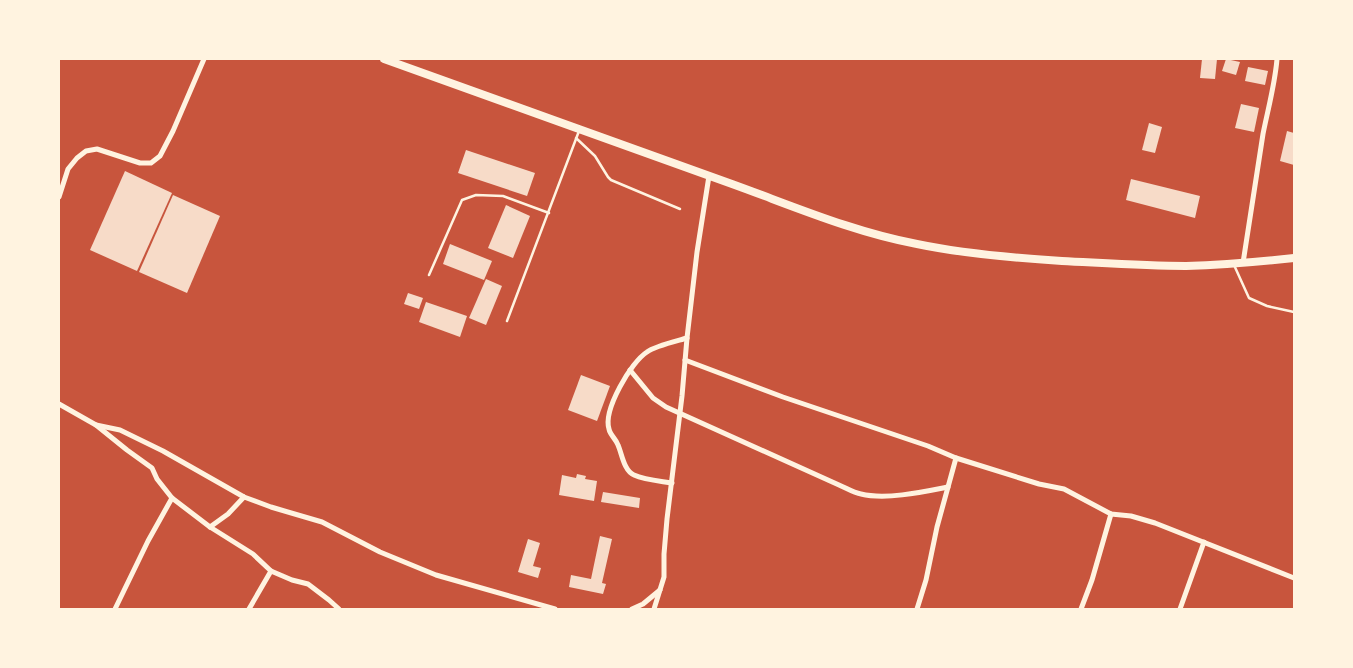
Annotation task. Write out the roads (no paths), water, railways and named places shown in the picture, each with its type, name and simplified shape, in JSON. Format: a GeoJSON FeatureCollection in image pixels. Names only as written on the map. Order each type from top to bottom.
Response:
{"type":"FeatureCollection","features":[{"type":"Feature","properties":{"kind":"main road"},"geometry":{"type":"LineString","coordinates":[[384,59],[800,210],[873,234],[915,244],[971,254],[1139,265],[1234,264],[1294,258]]}},
{"type":"Feature","properties":{"kind":"street"},"geometry":{"type":"LineString","coordinates":[[59,197],[68,169],[77,158],[86,152],[97,149],[140,163],[151,163],[160,156],[173,131],[204,59]]}},
{"type":"Feature","properties":{"kind":"street"},"geometry":{"type":"LineString","coordinates":[[1243,263],[1277,59]]}},
{"type":"Feature","properties":{"kind":"street"},"geometry":{"type":"LineString","coordinates":[[654,609],[664,577],[665,545],[687,338],[697,252],[709,176]]}},
{"type":"Feature","properties":{"kind":"street"},"geometry":{"type":"LineString","coordinates":[[672,483],[632,475],[627,468],[618,443],[609,430],[607,418],[616,394],[630,370],[647,352],[687,338]]}},
{"type":"Feature","properties":{"kind":"street"},"geometry":{"type":"LineString","coordinates":[[685,360],[783,397],[928,446],[956,458],[1039,484],[1064,489],[1111,514],[1132,516],[1155,522],[1294,578]]}},
{"type":"Feature","properties":{"kind":"street"},"geometry":{"type":"LineString","coordinates":[[630,370],[653,398],[666,407],[839,486],[861,494],[888,496],[920,493],[948,487]]}},
{"type":"Feature","properties":{"kind":"street"},"geometry":{"type":"LineString","coordinates":[[59,404],[96,425],[152,468],[172,498],[210,527],[253,554],[271,571],[292,580],[308,584],[339,609]]}},
{"type":"Feature","properties":{"kind":"street"},"geometry":{"type":"LineString","coordinates":[[96,425],[120,430],[164,451],[244,497],[271,508],[322,522],[380,552],[436,575],[555,609]]}},
{"type":"Feature","properties":{"kind":"street"},"geometry":{"type":"LineString","coordinates":[[917,609],[956,458]]}},
{"type":"Feature","properties":{"kind":"street"},"geometry":{"type":"LineString","coordinates":[[210,527],[228,514],[244,497]]}},
{"type":"Feature","properties":{"kind":"street"},"geometry":{"type":"LineString","coordinates":[[115,609],[172,498]]}},
{"type":"Feature","properties":{"kind":"street"},"geometry":{"type":"LineString","coordinates":[[1081,609],[1092,580],[1111,514]]}},
{"type":"Feature","properties":{"kind":"street"},"geometry":{"type":"LineString","coordinates":[[1180,609],[1204,542]]}},
{"type":"Feature","properties":{"kind":"street"},"geometry":{"type":"LineString","coordinates":[[249,609],[271,571]]}},
{"type":"Feature","properties":{"kind":"street"},"geometry":{"type":"LineString","coordinates":[[632,609],[643,604],[661,589]]}},
{"type":"Feature","properties":{"kind":"lane"},"geometry":{"type":"LineString","coordinates":[[507,321],[580,130]]}},
{"type":"Feature","properties":{"kind":"lane"},"geometry":{"type":"LineString","coordinates":[[576,138],[595,156],[611,180],[680,209]]}},
{"type":"Feature","properties":{"kind":"lane"},"geometry":{"type":"LineString","coordinates":[[429,275],[462,200],[476,195],[503,196],[549,212]]}},
{"type":"Feature","properties":{"kind":"lane"},"geometry":{"type":"LineString","coordinates":[[1234,264],[1249,298],[1267,306],[1294,312]]}}]}
